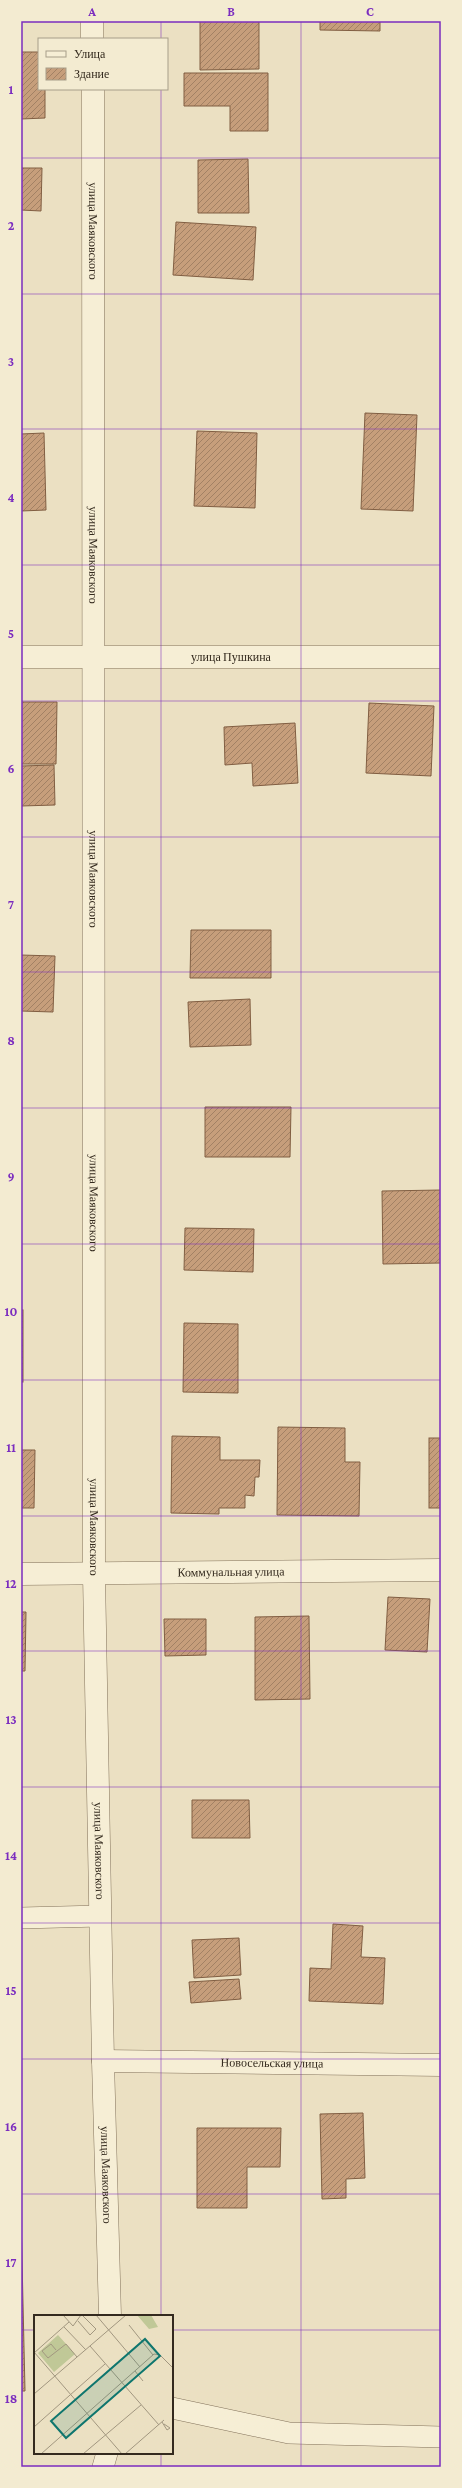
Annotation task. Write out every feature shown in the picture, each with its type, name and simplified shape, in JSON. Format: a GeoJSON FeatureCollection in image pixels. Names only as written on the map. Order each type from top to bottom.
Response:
{"type":"FeatureCollection","features":[{"type":"Feature","properties":{"kind":"street"},"geometry":{"type":"LineString","coordinates":[[92,21],[92,38]]}},
{"type":"Feature","properties":{"kind":"street","name":"улица Маяковского"},"geometry":{"type":"LineString","coordinates":[[92,90],[94,657],[94,1574],[103,2061],[110,2315]]}},
{"type":"Feature","properties":{"kind":"street","name":"улица Пушкина"},"geometry":{"type":"LineString","coordinates":[[21,657],[441,656]]}},
{"type":"Feature","properties":{"kind":"street","name":"Коммунальная улица"},"geometry":{"type":"LineString","coordinates":[[21,1574],[441,1570]]}},
{"type":"Feature","properties":{"kind":"street","name":"Новосельская улица"},"geometry":{"type":"LineString","coordinates":[[103,2061],[441,2066]]}},
{"type":"Feature","properties":{"kind":"lane"},"geometry":{"type":"LineString","coordinates":[[21,1918],[100,1916]]}},
{"type":"Feature","properties":{"kind":"lane"},"geometry":{"type":"LineString","coordinates":[[173,2408],[289,2433],[441,2436]]}},
{"type":"Feature","properties":{"kind":"lane"},"geometry":{"type":"LineString","coordinates":[[104,2467],[107,2454]]}},
{"type":"Feature","properties":{"kind":"building"},"geometry":{"type":"Polygon","coordinates":[[[200,21],[259,21],[259,69],[200,70],[200,21]]]}},
{"type":"Feature","properties":{"kind":"building"},"geometry":{"type":"Polygon","coordinates":[[[320,21],[380,21],[380,31],[320,30],[320,21]]]}},
{"type":"Feature","properties":{"kind":"building"},"geometry":{"type":"Polygon","coordinates":[[[21,52],[38,52],[38,90],[45,90],[45,118],[21,119],[21,52]]]}},
{"type":"Feature","properties":{"kind":"building"},"geometry":{"type":"Polygon","coordinates":[[[184,73],[268,73],[268,131],[230,131],[230,106],[184,106],[184,73]]]}},
{"type":"Feature","properties":{"kind":"building"},"geometry":{"type":"Polygon","coordinates":[[[248,159],[249,213],[198,213],[198,160],[248,159]]]}},
{"type":"Feature","properties":{"kind":"building"},"geometry":{"type":"Polygon","coordinates":[[[21,168],[42,168],[41,211],[21,210],[21,168]]]}},
{"type":"Feature","properties":{"kind":"building"},"geometry":{"type":"Polygon","coordinates":[[[176,222],[256,227],[253,280],[173,275],[176,222]]]}},
{"type":"Feature","properties":{"kind":"building"},"geometry":{"type":"Polygon","coordinates":[[[365,413],[417,415],[413,511],[361,509],[365,413]]]}},
{"type":"Feature","properties":{"kind":"building"},"geometry":{"type":"Polygon","coordinates":[[[197,431],[257,433],[255,508],[194,506],[197,431]]]}},
{"type":"Feature","properties":{"kind":"building"},"geometry":{"type":"Polygon","coordinates":[[[44,433],[46,510],[21,511],[21,434],[44,433]]]}},
{"type":"Feature","properties":{"kind":"building"},"geometry":{"type":"Polygon","coordinates":[[[21,702],[57,702],[56,764],[21,764],[21,702]]]}},
{"type":"Feature","properties":{"kind":"building"},"geometry":{"type":"Polygon","coordinates":[[[369,703],[434,706],[431,776],[366,773],[369,703]]]}},
{"type":"Feature","properties":{"kind":"building"},"geometry":{"type":"Polygon","coordinates":[[[295,723],[298,783],[253,786],[252,763],[225,765],[224,727],[295,723]]]}},
{"type":"Feature","properties":{"kind":"building"},"geometry":{"type":"Polygon","coordinates":[[[54,765],[55,805],[21,806],[21,766],[54,765]]]}},
{"type":"Feature","properties":{"kind":"building"},"geometry":{"type":"Polygon","coordinates":[[[191,930],[271,930],[271,978],[190,978],[191,930]]]}},
{"type":"Feature","properties":{"kind":"building"},"geometry":{"type":"Polygon","coordinates":[[[21,955],[55,956],[53,1012],[21,1011],[21,955]]]}},
{"type":"Feature","properties":{"kind":"building"},"geometry":{"type":"Polygon","coordinates":[[[250,999],[251,1045],[190,1047],[188,1002],[250,999]]]}},
{"type":"Feature","properties":{"kind":"building"},"geometry":{"type":"Polygon","coordinates":[[[205,1107],[291,1107],[290,1157],[205,1157],[205,1107]]]}},
{"type":"Feature","properties":{"kind":"building"},"geometry":{"type":"Polygon","coordinates":[[[441,1190],[441,1263],[383,1264],[382,1191],[441,1190]]]}},
{"type":"Feature","properties":{"kind":"building"},"geometry":{"type":"Polygon","coordinates":[[[185,1228],[254,1229],[253,1272],[184,1270],[185,1228]]]}},
{"type":"Feature","properties":{"kind":"building"},"geometry":{"type":"Polygon","coordinates":[[[21,1310],[23,1310],[23,1382],[21,1382],[21,1310]]]}},
{"type":"Feature","properties":{"kind":"building"},"geometry":{"type":"Polygon","coordinates":[[[184,1323],[238,1324],[238,1393],[183,1392],[184,1323]]]}},
{"type":"Feature","properties":{"kind":"building"},"geometry":{"type":"Polygon","coordinates":[[[278,1427],[345,1428],[345,1462],[360,1462],[359,1516],[277,1515],[278,1427]]]}},
{"type":"Feature","properties":{"kind":"building"},"geometry":{"type":"Polygon","coordinates":[[[172,1436],[220,1437],[220,1460],[260,1460],[259,1477],[255,1477],[254,1496],[245,1495],[245,1508],[219,1508],[219,1514],[171,1513],[172,1436]]]}},
{"type":"Feature","properties":{"kind":"building"},"geometry":{"type":"Polygon","coordinates":[[[429,1438],[441,1438],[441,1508],[429,1508],[429,1438]]]}},
{"type":"Feature","properties":{"kind":"building"},"geometry":{"type":"Polygon","coordinates":[[[21,1450],[35,1450],[34,1508],[21,1508],[21,1450]]]}},
{"type":"Feature","properties":{"kind":"building"},"geometry":{"type":"Polygon","coordinates":[[[388,1597],[430,1599],[427,1652],[385,1650],[388,1597]]]}},
{"type":"Feature","properties":{"kind":"building"},"geometry":{"type":"Polygon","coordinates":[[[21,1612],[26,1612],[25,1671],[21,1671],[21,1612]]]}},
{"type":"Feature","properties":{"kind":"building"},"geometry":{"type":"Polygon","coordinates":[[[309,1616],[310,1699],[255,1700],[255,1617],[309,1616]]]}},
{"type":"Feature","properties":{"kind":"building"},"geometry":{"type":"Polygon","coordinates":[[[164,1619],[206,1619],[206,1655],[165,1656],[164,1619]]]}},
{"type":"Feature","properties":{"kind":"building"},"geometry":{"type":"Polygon","coordinates":[[[192,1800],[249,1800],[250,1838],[192,1838],[192,1800]]]}},
{"type":"Feature","properties":{"kind":"building"},"geometry":{"type":"Polygon","coordinates":[[[333,1924],[363,1926],[361,1957],[385,1958],[383,2004],[309,2001],[310,1968],[331,1969],[333,1924]]]}},
{"type":"Feature","properties":{"kind":"building"},"geometry":{"type":"Polygon","coordinates":[[[239,1938],[241,1975],[194,1978],[192,1940],[239,1938]]]}},
{"type":"Feature","properties":{"kind":"building"},"geometry":{"type":"Polygon","coordinates":[[[239,1979],[241,1999],[191,2003],[189,1982],[239,1979]]]}},
{"type":"Feature","properties":{"kind":"building"},"geometry":{"type":"Polygon","coordinates":[[[363,2113],[365,2178],[346,2179],[346,2198],[322,2199],[320,2114],[363,2113]]]}},
{"type":"Feature","properties":{"kind":"building"},"geometry":{"type":"Polygon","coordinates":[[[197,2128],[281,2128],[280,2167],[247,2167],[247,2208],[197,2208],[197,2128]]]}},
{"type":"Feature","properties":{"kind":"building"},"geometry":{"type":"Polygon","coordinates":[[[21,2215],[25,2391],[21,2391],[21,2215]]]}}]}
